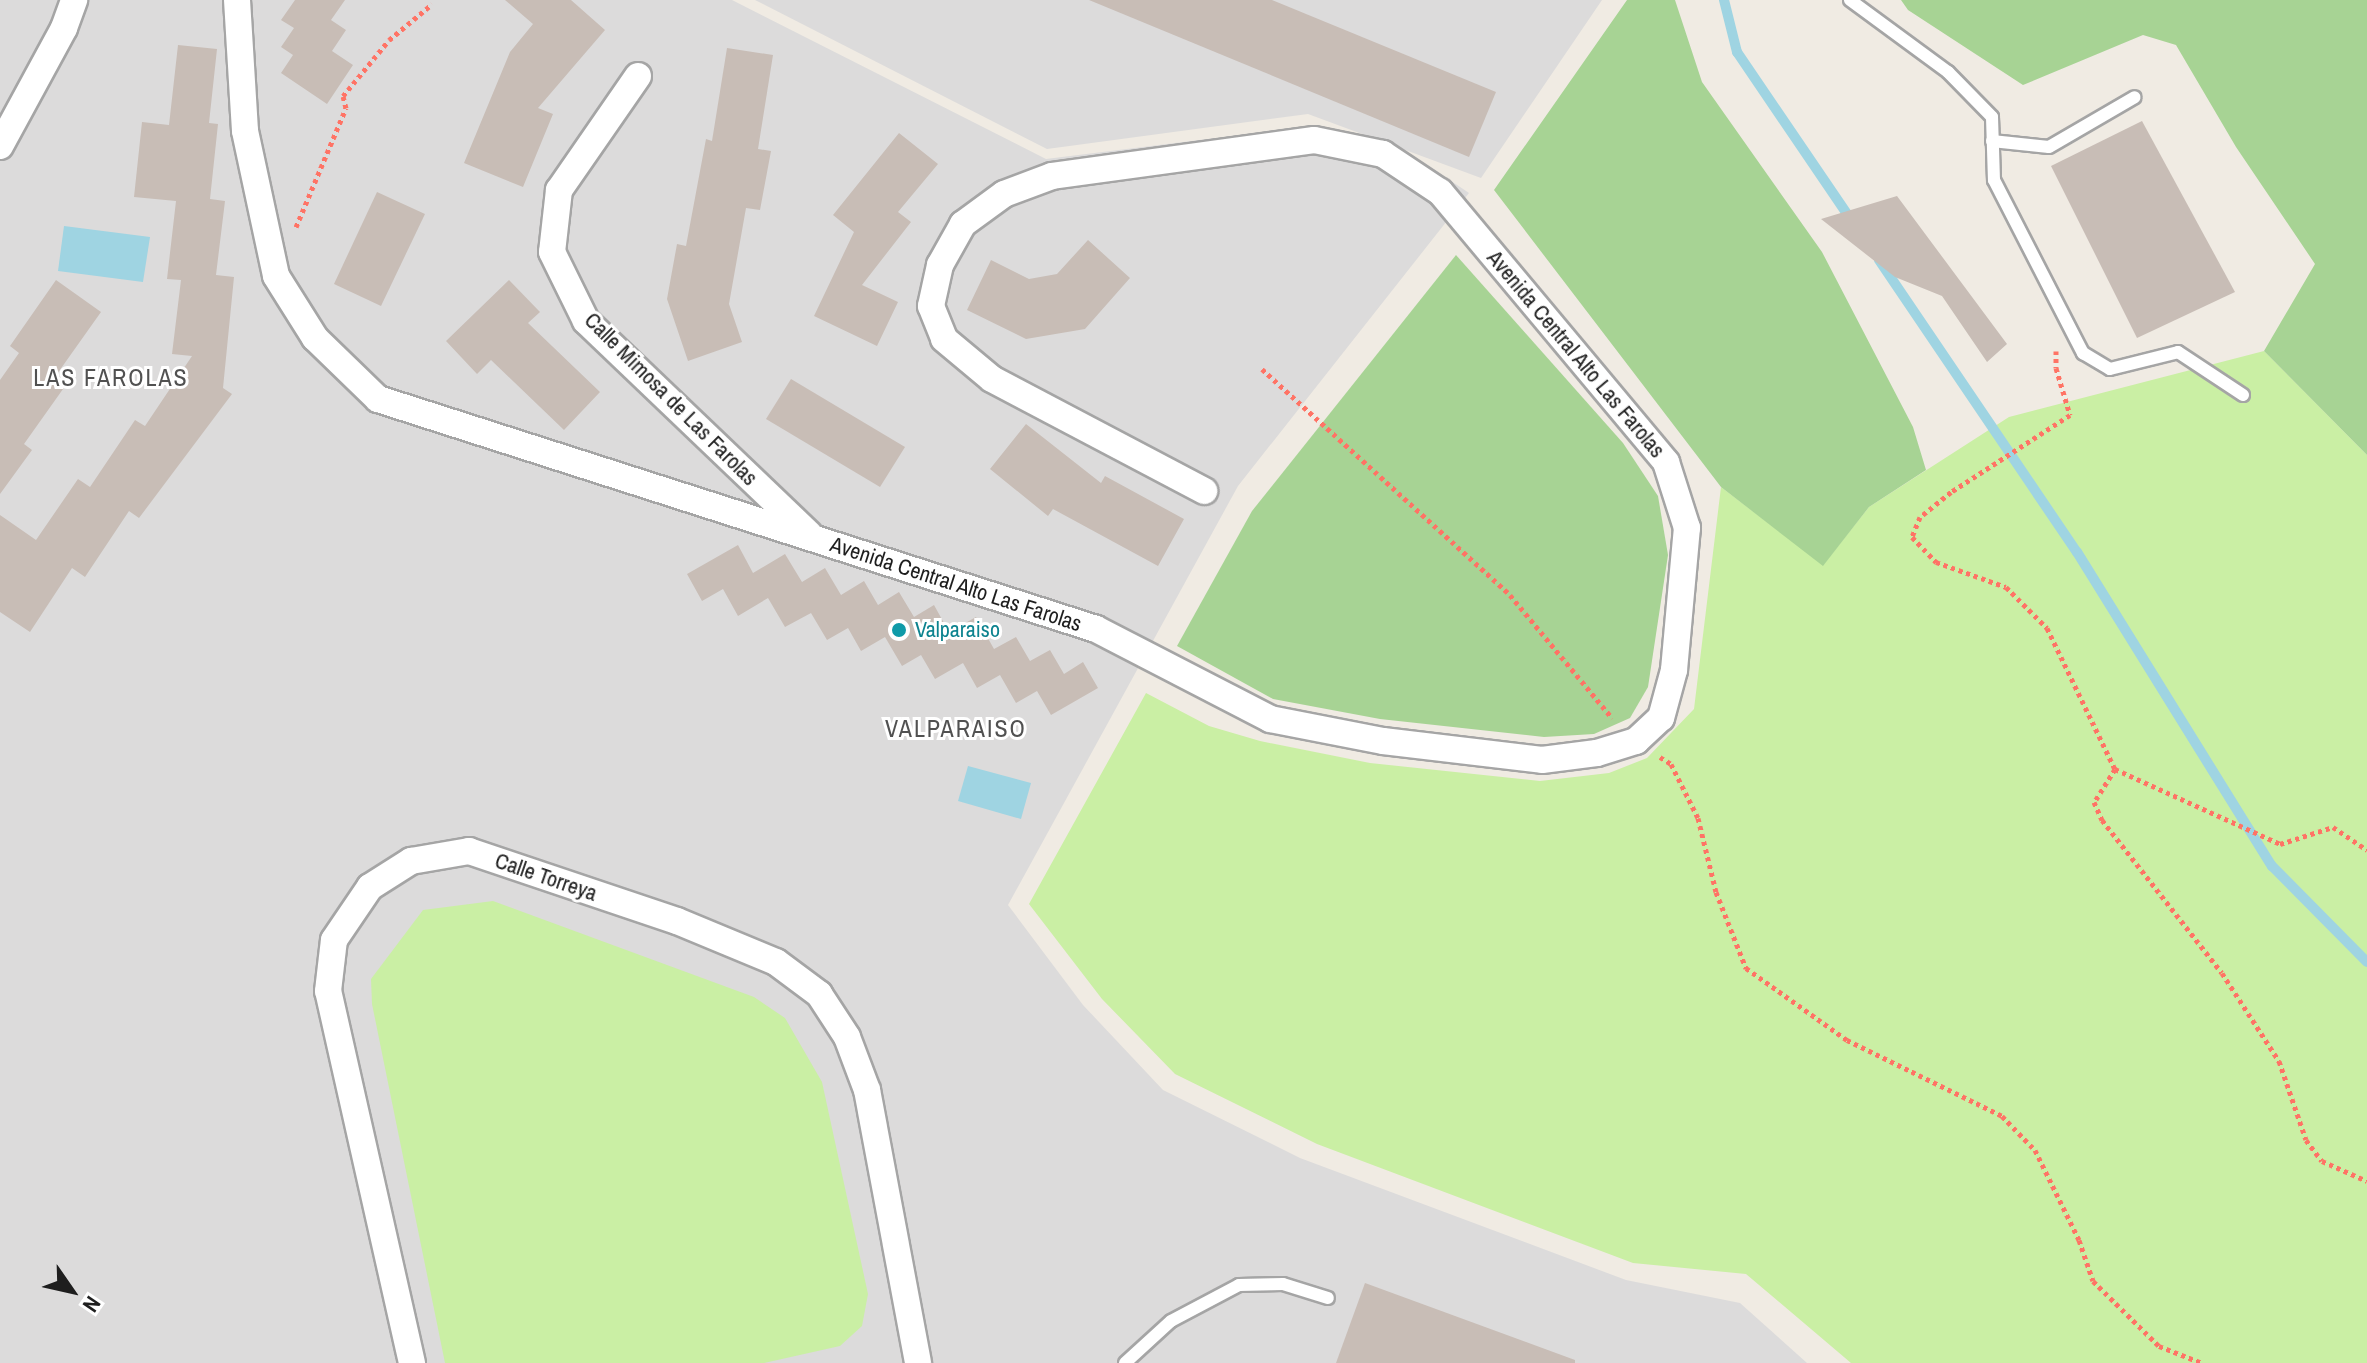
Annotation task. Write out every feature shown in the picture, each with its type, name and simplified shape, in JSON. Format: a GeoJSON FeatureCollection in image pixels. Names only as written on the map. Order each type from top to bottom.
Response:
{"type":"FeatureCollection","features":[{"type":"Feature","properties":{"kind":"street"},"geometry":{"type":"LineString","coordinates":[[0,146],[64,28],[74,0]]}},
{"type":"Feature","properties":{"kind":"street","name":"Avenida Central Alto Las Farolas"},"geometry":{"type":"LineString","coordinates":[[237,0],[245,131],[276,276],[315,338],[378,399],[1096,629],[1270,719],[1383,741],[1542,760],[1597,753],[1636,741],[1661,718],[1674,670],[1687,528],[1679,490],[1666,462],[1440,192],[1383,154],[1314,140],[1052,176],[1004,194],[963,224],[940,265],[931,306],[944,339],[992,379],[1204,491]]}},
{"type":"Feature","properties":{"kind":"street","name":"Calle Mimosa de Las Farolas"},"geometry":{"type":"LineString","coordinates":[[638,76],[559,190],[552,252],[586,321],[814,539]]}},
{"type":"Feature","properties":{"kind":"street","name":"Calle Torreya"},"geometry":{"type":"LineString","coordinates":[[412,1363],[328,991],[334,940],[370,887],[411,861],[469,851],[691,926],[776,962],[819,994],[847,1037],[867,1090],[918,1363]]}},
{"type":"Feature","properties":{"kind":"lane"},"geometry":{"type":"LineString","coordinates":[[1850,0],[1857,10],[1948,72],[1992,117],[1994,180],[2083,353],[2110,369],[2178,352],[2243,395]]}},
{"type":"Feature","properties":{"kind":"lane"},"geometry":{"type":"LineString","coordinates":[[1992,141],[2049,147],[2135,97]]}},
{"type":"Feature","properties":{"kind":"lane"},"geometry":{"type":"LineString","coordinates":[[1125,1363],[1171,1321],[1239,1285],[1283,1284],[1328,1298]]}},
{"type":"Feature","properties":{"kind":"path"},"geometry":{"type":"LineString","coordinates":[[271,250],[302,221],[351,82],[389,40],[432,4]]}},
{"type":"Feature","properties":{"kind":"path"},"geometry":{"type":"LineString","coordinates":[[2057,302],[2056,368],[2070,415],[1951,492],[1920,517],[1912,537],[1936,562],[2006,587],[2047,628],[2115,769],[2280,844],[2333,827],[2367,850]]}},
{"type":"Feature","properties":{"kind":"path"},"geometry":{"type":"LineString","coordinates":[[1262,369],[1510,595],[1591,698],[1636,741],[1671,764],[1698,818],[1716,892],[1746,968],[1847,1040],[2002,1116],[2035,1150],[2079,1240],[2093,1281],[2159,1346],[2202,1363]]}},
{"type":"Feature","properties":{"kind":"path"},"geometry":{"type":"LineString","coordinates":[[2115,769],[2094,802],[2102,820],[2222,973],[2279,1061],[2314,1151],[2322,1161],[2367,1181]]}},
{"type":"Feature","properties":{"kind":"shaded area"},"geometry":{"type":"Polygon","coordinates":[[[0,0],[732,0],[1046,159],[1304,127],[1411,154],[1469,193],[1238,486],[1008,905],[1083,1005],[1163,1090],[1300,1158],[1626,1280],[1740,1303],[1807,1363],[0,1363],[0,0]]]}},
{"type":"Feature","properties":{"kind":"shaded area"},"geometry":{"type":"Polygon","coordinates":[[[755,0],[1602,0],[1481,178],[1308,114],[1047,149],[755,0]]]}},
{"type":"Feature","properties":{"kind":"green space"},"geometry":{"type":"Polygon","coordinates":[[[1627,0],[1675,0],[1702,82],[1822,252],[1913,427],[1926,470],[1869,507],[1823,566],[1721,487],[1494,190],[1627,0]]]}},
{"type":"Feature","properties":{"kind":"green space"},"geometry":{"type":"Polygon","coordinates":[[[1901,0],[2367,0],[2367,455],[2264,351],[2315,264],[2236,147],[2176,45],[2143,35],[2023,85],[1908,10],[1901,0]]]}},
{"type":"Feature","properties":{"kind":"green space"},"geometry":{"type":"Polygon","coordinates":[[[1456,255],[1623,443],[1658,496],[1668,555],[1648,687],[1630,718],[1594,734],[1544,737],[1380,719],[1273,699],[1177,646],[1252,511],[1456,255]]]}},
{"type":"Feature","properties":{"kind":"green space"},"geometry":{"type":"Polygon","coordinates":[[[2264,351],[2367,455],[2367,1363],[1851,1363],[1746,1274],[1633,1263],[1317,1144],[1175,1074],[1102,999],[1029,904],[1146,693],[1209,726],[1260,741],[1370,763],[1540,781],[1609,773],[1647,758],[1694,709],[1721,487],[1823,565],[1869,507],[2009,417],[2264,351]]]}},
{"type":"Feature","properties":{"kind":"green space"},"geometry":{"type":"Polygon","coordinates":[[[493,901],[754,997],[785,1018],[822,1082],[868,1294],[862,1326],[840,1346],[764,1363],[445,1363],[372,1004],[371,979],[423,910],[493,901]]]}},
{"type":"Feature","properties":{"kind":"water"},"geometry":{"type":"Polygon","coordinates":[[[64,226],[150,237],[143,282],[58,271],[64,226]]]}},
{"type":"Feature","properties":{"kind":"water"},"geometry":{"type":"Polygon","coordinates":[[[968,766],[1031,783],[1021,819],[958,801],[968,766]]]}},
{"type":"Feature","properties":{"kind":"building"},"geometry":{"type":"Polygon","coordinates":[[[295,0],[345,0],[331,20],[346,30],[332,51],[353,65],[327,104],[281,73],[293,55],[281,47],[294,28],[281,20],[295,0]]]}},
{"type":"Feature","properties":{"kind":"building"},"geometry":{"type":"Polygon","coordinates":[[[505,0],[571,0],[605,30],[538,108],[553,114],[523,187],[464,163],[510,52],[533,24],[505,0]]]}},
{"type":"Feature","properties":{"kind":"building"},"geometry":{"type":"Polygon","coordinates":[[[1089,0],[1272,0],[1496,92],[1469,157],[1089,0]]]}},
{"type":"Feature","properties":{"kind":"building"},"geometry":{"type":"Polygon","coordinates":[[[178,45],[217,49],[209,123],[218,124],[210,199],[225,201],[216,275],[234,277],[223,388],[232,394],[139,518],[129,511],[85,577],[72,568],[30,632],[0,612],[0,515],[36,540],[78,479],[90,487],[135,420],[145,426],[192,356],[172,354],[181,280],[167,279],[176,201],[134,197],[142,122],[169,125],[178,45]]]}},
{"type":"Feature","properties":{"kind":"building"},"geometry":{"type":"Polygon","coordinates":[[[727,48],[773,55],[758,149],[771,151],[760,210],[746,208],[729,304],[742,342],[688,361],[667,299],[677,244],[686,246],[706,139],[712,141],[727,48]]]}},
{"type":"Feature","properties":{"kind":"building"},"geometry":{"type":"Polygon","coordinates":[[[2142,121],[2235,292],[2137,338],[2051,166],[2142,121]]]}},
{"type":"Feature","properties":{"kind":"building"},"geometry":{"type":"Polygon","coordinates":[[[899,133],[938,164],[898,212],[911,222],[862,285],[898,302],[877,346],[814,316],[854,232],[833,215],[899,133]]]}},
{"type":"Feature","properties":{"kind":"building"},"geometry":{"type":"Polygon","coordinates":[[[377,192],[425,214],[381,306],[334,284],[377,192]]]}},
{"type":"Feature","properties":{"kind":"building"},"geometry":{"type":"Polygon","coordinates":[[[1897,196],[2007,344],[1987,362],[1942,296],[1895,277],[1821,219],[1897,196]]]}},
{"type":"Feature","properties":{"kind":"building"},"geometry":{"type":"Polygon","coordinates":[[[1088,240],[1130,278],[1085,329],[1026,339],[967,310],[991,260],[1029,279],[1057,274],[1088,240]]]}},
{"type":"Feature","properties":{"kind":"building"},"geometry":{"type":"Polygon","coordinates":[[[56,280],[101,312],[57,374],[68,382],[24,444],[32,450],[0,494],[0,380],[19,353],[10,346],[56,280]]]}},
{"type":"Feature","properties":{"kind":"building"},"geometry":{"type":"Polygon","coordinates":[[[509,280],[540,312],[528,323],[600,392],[564,430],[491,360],[477,374],[446,341],[509,280]]]}},
{"type":"Feature","properties":{"kind":"building"},"geometry":{"type":"Polygon","coordinates":[[[791,379],[905,447],[880,487],[766,419],[791,379]]]}},
{"type":"Feature","properties":{"kind":"building"},"geometry":{"type":"Polygon","coordinates":[[[1026,424],[1101,483],[1105,476],[1184,519],[1158,566],[1053,509],[1048,516],[990,469],[1026,424]]]}},
{"type":"Feature","properties":{"kind":"building","name":"Valparaiso"},"geometry":{"type":"Polygon","coordinates":[[[738,545],[753,573],[785,554],[802,582],[825,568],[841,595],[864,581],[878,605],[899,592],[914,617],[934,605],[949,632],[976,617],[994,649],[1016,637],[1030,661],[1050,650],[1064,674],[1083,662],[1098,688],[1051,715],[1037,691],[1016,703],[1000,675],[977,688],[963,663],[935,679],[921,655],[902,666],[885,637],[861,651],[848,628],[827,640],[811,613],[785,627],[768,598],[738,616],[723,589],[702,601],[687,574],[738,545]]]}},
{"type":"Feature","properties":{"kind":"building"},"geometry":{"type":"Polygon","coordinates":[[[1365,1283],[1575,1360],[1575,1363],[1336,1363],[1365,1283]]]}},
{"type":"Feature","properties":{"kind":"waterway"},"geometry":{"type":"LineString","coordinates":[[1724,0],[1737,52],[1851,220]]}},
{"type":"Feature","properties":{"kind":"waterway"},"geometry":{"type":"LineString","coordinates":[[1879,260],[2077,552],[2272,866],[2367,962]]}},
{"type":"Feature","properties":{"kind":"place","name":"Valparaiso"},"geometry":{"type":"Point","coordinates":[899,630]}},
{"type":"Feature","properties":{"kind":"district","name":"LAS FAROLAS"},"geometry":{"type":"Point","coordinates":[111,378]}},
{"type":"Feature","properties":{"kind":"district","name":"VALPARAISO"},"geometry":{"type":"Point","coordinates":[956,729]}}]}
